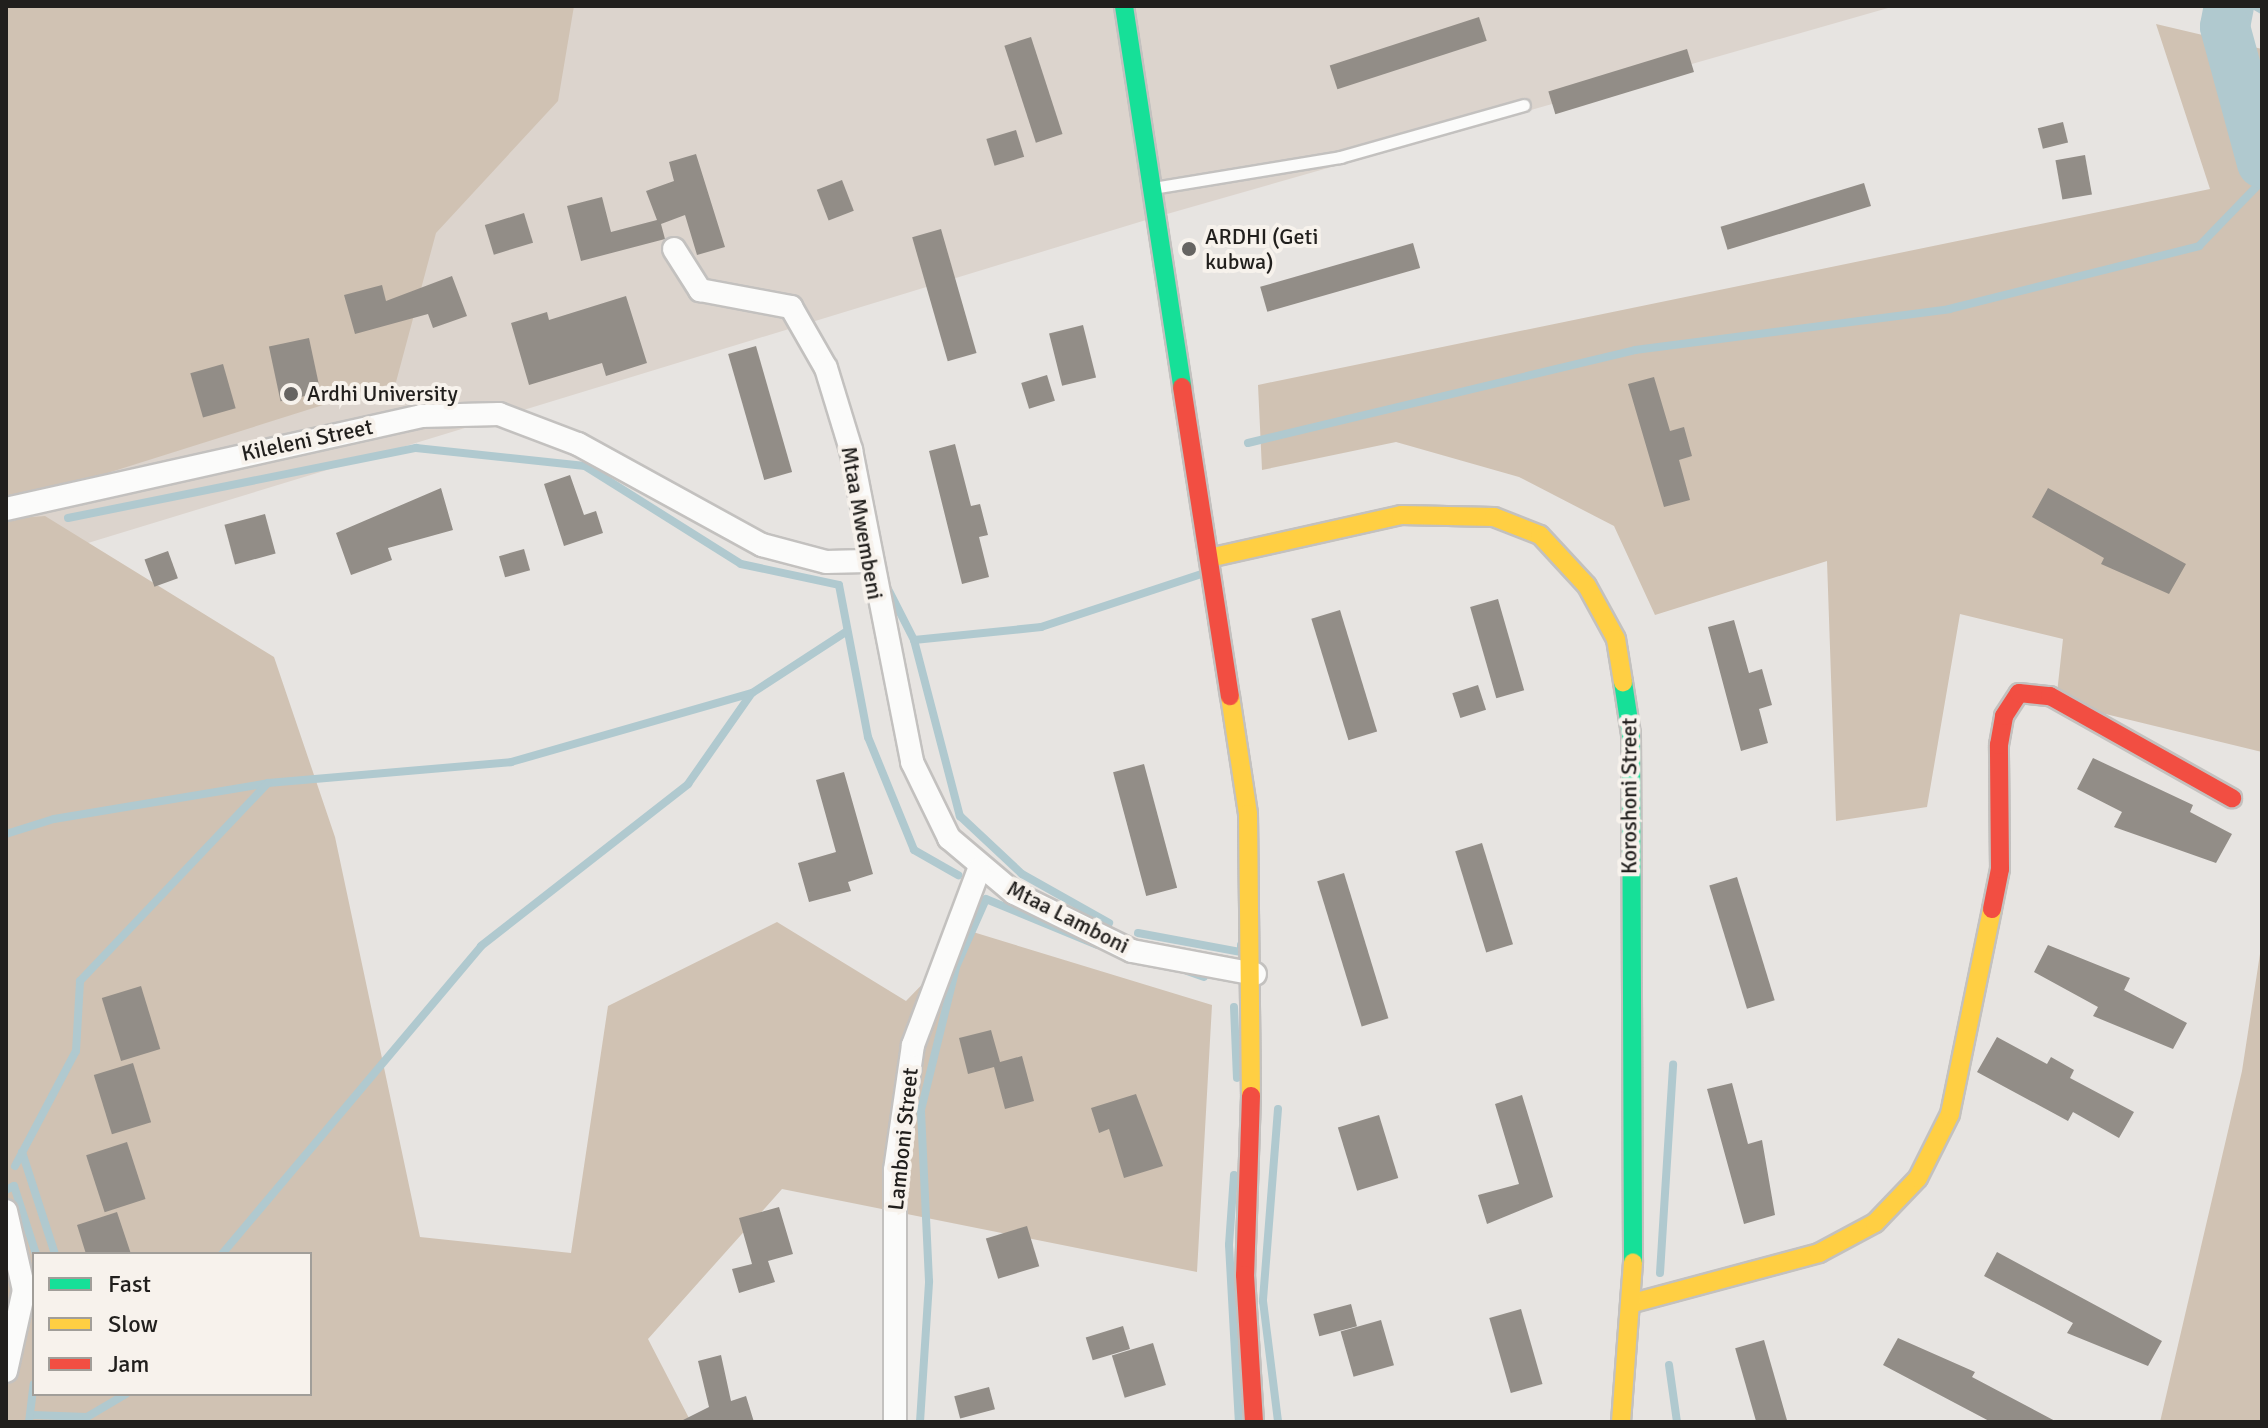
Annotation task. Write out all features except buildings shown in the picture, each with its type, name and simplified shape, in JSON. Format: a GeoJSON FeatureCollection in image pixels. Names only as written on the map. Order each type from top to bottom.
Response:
{"type":"FeatureCollection","features":[{"type":"Feature","properties":{"kind":"street"},"geometry":{"type":"LineString","coordinates":[[1124,6],[1148,189],[1248,814],[1255,974],[1245,1275],[1254,1422]]}},
{"type":"Feature","properties":{"kind":"street","name":"Mtaa Mwembeni"},"geometry":{"type":"LineString","coordinates":[[674,249],[700,290],[773,299],[803,323],[851,450],[867,561],[912,762],[928,806],[979,869]]}},
{"type":"Feature","properties":{"kind":"street","name":"Kileleni Street"},"geometry":{"type":"LineString","coordinates":[[6,509],[421,416],[499,414],[578,444],[762,545],[826,562],[867,561]]}},
{"type":"Feature","properties":{"kind":"street","name":"Koroshoni Street"},"geometry":{"type":"LineString","coordinates":[[1209,558],[1401,515],[1494,517],[1540,535],[1587,586],[1616,639],[1631,734],[1633,1303],[1621,1422]]}},
{"type":"Feature","properties":{"kind":"street"},"geometry":{"type":"LineString","coordinates":[[1633,1303],[1819,1253],[1875,1223],[1918,1178],[1950,1114],[2000,869],[1999,745],[2004,716],[2019,693],[2050,696],[2232,798]]}},
{"type":"Feature","properties":{"kind":"street","name":"Mtaa Lamboni"},"geometry":{"type":"LineString","coordinates":[[979,869],[1132,951],[1255,974]]}},
{"type":"Feature","properties":{"kind":"street","name":"Lamboni Street"},"geometry":{"type":"LineString","coordinates":[[895,1422],[895,1170],[913,1045],[979,869]]}},
{"type":"Feature","properties":{"kind":"street"},"geometry":{"type":"LineString","coordinates":[[6,1211],[24,1290],[6,1371]]}},
{"type":"Feature","properties":{"kind":"lane"},"geometry":{"type":"LineString","coordinates":[[1148,189],[1340,157],[1524,105]]}},
{"type":"Feature","properties":{"kind":"shaded area","name":"Ardhi University"},"geometry":{"type":"Polygon","coordinates":[[[6,6],[1895,6],[1146,220],[6,568],[6,6]]]}},
{"type":"Feature","properties":{"kind":"shaded area"},"geometry":{"type":"Polygon","coordinates":[[[6,6],[574,6],[558,101],[436,233],[396,382],[6,505],[6,6]]]}},
{"type":"Feature","properties":{"kind":"shaded area"},"geometry":{"type":"Polygon","coordinates":[[[2156,24],[2262,49],[2262,752],[2056,702],[2063,639],[1960,614],[1927,807],[1836,821],[1827,561],[1655,615],[1614,526],[1519,477],[1396,442],[1262,470],[1258,385],[2210,189],[2156,24]]]}},
{"type":"Feature","properties":{"kind":"shaded area"},"geometry":{"type":"Polygon","coordinates":[[[45,516],[274,657],[335,837],[420,1237],[571,1253],[608,1006],[777,922],[906,1001],[973,932],[1212,1005],[1197,1272],[782,1189],[648,1339],[691,1422],[6,1422],[6,519],[45,516]]]}},
{"type":"Feature","properties":{"kind":"shaded area"},"geometry":{"type":"Polygon","coordinates":[[[2262,941],[2262,1422],[2160,1422],[2242,1071],[2262,941]]]}},
{"type":"Feature","properties":{"kind":"waterway"},"geometry":{"type":"LineString","coordinates":[[2229,6],[2225,27],[2262,163]]}},
{"type":"Feature","properties":{"kind":"waterway"},"geometry":{"type":"LineString","coordinates":[[2255,6],[2262,10]]}},
{"type":"Feature","properties":{"kind":"waterway"},"geometry":{"type":"LineString","coordinates":[[1248,443],[1635,350],[1949,309],[2199,246],[2262,181]]}},
{"type":"Feature","properties":{"kind":"waterway"},"geometry":{"type":"LineString","coordinates":[[68,518],[416,448],[585,466],[741,564],[839,585],[868,737],[914,850],[958,875]]}},
{"type":"Feature","properties":{"kind":"waterway"},"geometry":{"type":"LineString","coordinates":[[914,640],[1041,627],[1201,574]]}},
{"type":"Feature","properties":{"kind":"waterway"},"geometry":{"type":"LineString","coordinates":[[886,585],[914,640],[960,816],[1022,874],[1109,923]]}},
{"type":"Feature","properties":{"kind":"waterway"},"geometry":{"type":"LineString","coordinates":[[6,834],[54,819],[268,783],[511,762],[752,693],[847,631]]}},
{"type":"Feature","properties":{"kind":"waterway"},"geometry":{"type":"LineString","coordinates":[[224,1252],[481,946],[688,784],[751,694]]}},
{"type":"Feature","properties":{"kind":"waterway"},"geometry":{"type":"LineString","coordinates":[[15,1166],[76,1051],[80,981],[268,783]]}},
{"type":"Feature","properties":{"kind":"waterway"},"geometry":{"type":"LineString","coordinates":[[920,1422],[929,1281],[921,1110],[956,967],[986,899],[1097,945]]}},
{"type":"Feature","properties":{"kind":"waterway"},"geometry":{"type":"LineString","coordinates":[[1138,933],[1241,952],[1241,945]]}},
{"type":"Feature","properties":{"kind":"waterway"},"geometry":{"type":"LineString","coordinates":[[1187,971],[1204,977]]}},
{"type":"Feature","properties":{"kind":"waterway"},"geometry":{"type":"LineString","coordinates":[[1234,1007],[1237,1078]]}},
{"type":"Feature","properties":{"kind":"waterway"},"geometry":{"type":"LineString","coordinates":[[1660,1273],[1673,1064]]}},
{"type":"Feature","properties":{"kind":"waterway"},"geometry":{"type":"LineString","coordinates":[[1278,1109],[1263,1301],[1278,1422]]}},
{"type":"Feature","properties":{"kind":"waterway"},"geometry":{"type":"LineString","coordinates":[[22,1152],[54,1252]]}},
{"type":"Feature","properties":{"kind":"waterway"},"geometry":{"type":"LineString","coordinates":[[1234,1175],[1229,1245],[1239,1422]]}},
{"type":"Feature","properties":{"kind":"waterway"},"geometry":{"type":"LineString","coordinates":[[6,1190],[14,1186],[35,1252]]}},
{"type":"Feature","properties":{"kind":"waterway"},"geometry":{"type":"LineString","coordinates":[[1669,1365],[1677,1422]]}},
{"type":"Feature","properties":{"kind":"waterway"},"geometry":{"type":"LineString","coordinates":[[29,1422],[32,1396]]}},
{"type":"Feature","properties":{"kind":"waterway"},"geometry":{"type":"LineString","coordinates":[[32,1415],[87,1417],[123,1396]]}},
{"type":"Feature","properties":{"kind":"traffic: fast"},"geometry":{"type":"LineString","coordinates":[[1124,6],[1182,387]]}},
{"type":"Feature","properties":{"kind":"traffic: fast"},"geometry":{"type":"LineString","coordinates":[[1623,682],[1631,734],[1633,1262]]}},
{"type":"Feature","properties":{"kind":"traffic: slow"},"geometry":{"type":"LineString","coordinates":[[1209,558],[1401,515],[1494,517],[1540,535],[1587,586],[1616,639],[1623,682]]}},
{"type":"Feature","properties":{"kind":"traffic: slow"},"geometry":{"type":"LineString","coordinates":[[1230,696],[1248,814],[1251,1096]]}},
{"type":"Feature","properties":{"kind":"traffic: slow"},"geometry":{"type":"LineString","coordinates":[[1633,1303],[1819,1253],[1875,1223],[1918,1178],[1950,1114],[1992,909]]}},
{"type":"Feature","properties":{"kind":"traffic: slow"},"geometry":{"type":"LineString","coordinates":[[1621,1422],[1633,1262]]}},
{"type":"Feature","properties":{"kind":"traffic: jam"},"geometry":{"type":"LineString","coordinates":[[1182,387],[1230,696]]}},
{"type":"Feature","properties":{"kind":"traffic: jam"},"geometry":{"type":"LineString","coordinates":[[1992,909],[2000,869],[1999,745],[2004,716],[2019,693],[2050,696],[2232,798]]}},
{"type":"Feature","properties":{"kind":"traffic: jam"},"geometry":{"type":"LineString","coordinates":[[1251,1096],[1245,1275],[1254,1422]]}},
{"type":"Feature","properties":{"kind":"place","name":"ARDHI (Geti kubwa)"},"geometry":{"type":"Point","coordinates":[1189,249]}},
{"type":"Feature","properties":{"kind":"place","name":"Ardhi University"},"geometry":{"type":"Point","coordinates":[291,394]}}]}
